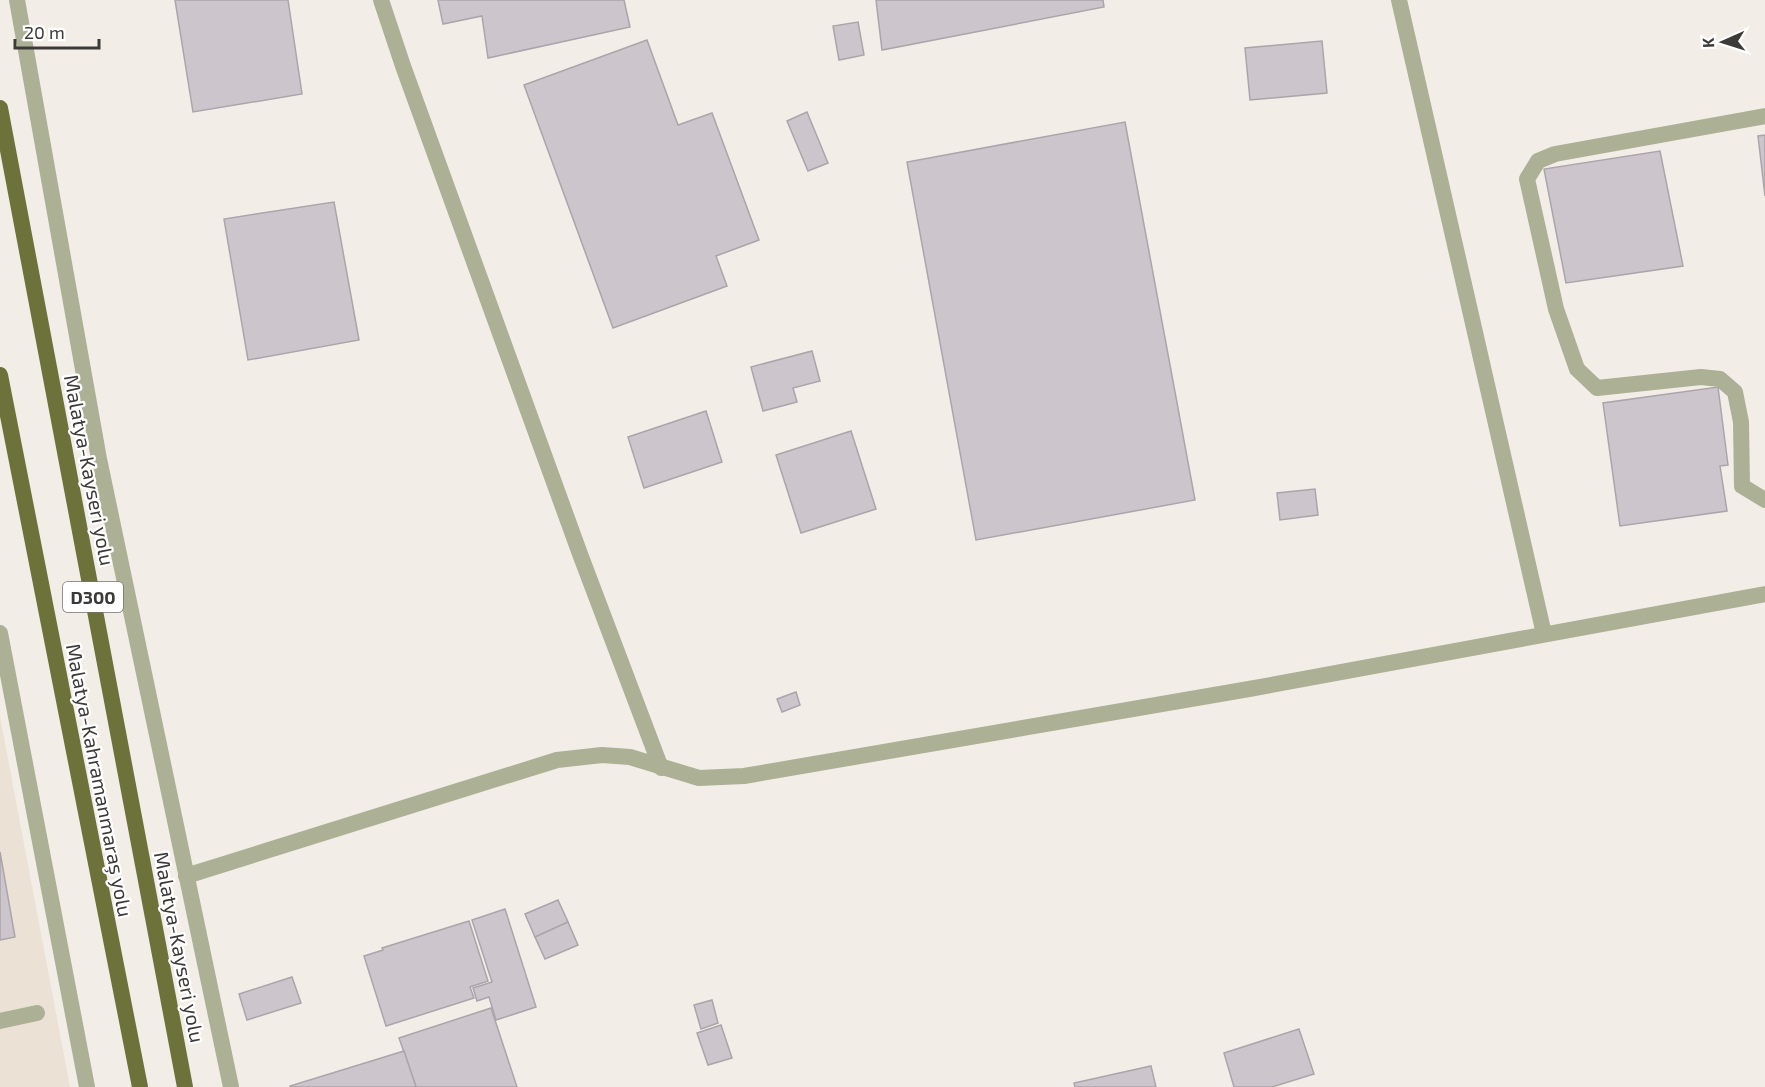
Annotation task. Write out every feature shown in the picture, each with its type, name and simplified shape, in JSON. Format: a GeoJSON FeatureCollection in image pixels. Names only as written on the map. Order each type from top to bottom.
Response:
{"type":"FeatureCollection","features":[{"type":"Feature","properties":{"kind":"highway","name":"Malatya-Kayseri yolu"},"geometry":{"type":"LineString","coordinates":[[0,108],[184,1087]]}},
{"type":"Feature","properties":{"kind":"highway","name":"Malatya-Kahramanmaraş yolu"},"geometry":{"type":"LineString","coordinates":[[0,375],[140,1087]]}},
{"type":"Feature","properties":{"kind":"street"},"geometry":{"type":"LineString","coordinates":[[17,0],[99,459],[231,1087]]}},
{"type":"Feature","properties":{"kind":"street"},"geometry":{"type":"LineString","coordinates":[[381,0],[568,521],[661,768]]}},
{"type":"Feature","properties":{"kind":"street"},"geometry":{"type":"LineString","coordinates":[[1399,0],[1544,634]]}},
{"type":"Feature","properties":{"kind":"street"},"geometry":{"type":"LineString","coordinates":[[1765,116],[1555,154],[1538,161],[1527,179],[1556,309],[1577,369],[1597,388],[1701,377],[1720,379],[1735,392],[1741,422],[1742,486],[1765,500]]}},
{"type":"Feature","properties":{"kind":"street"},"geometry":{"type":"LineString","coordinates":[[186,876],[557,760],[602,755],[630,757],[699,778],[744,776],[1238,691],[1765,594]]}},
{"type":"Feature","properties":{"kind":"street"},"geometry":{"type":"LineString","coordinates":[[0,633],[87,1087]]}},
{"type":"Feature","properties":{"kind":"street"},"geometry":{"type":"LineString","coordinates":[[0,1021],[37,1013]]}},
{"type":"Feature","properties":{"kind":"shaded area"},"geometry":{"type":"Polygon","coordinates":[[[0,717],[70,1087],[0,1087],[0,717]]]}},
{"type":"Feature","properties":{"kind":"building"},"geometry":{"type":"Polygon","coordinates":[[[175,0],[288,0],[302,94],[193,112],[175,0]]]}},
{"type":"Feature","properties":{"kind":"building"},"geometry":{"type":"Polygon","coordinates":[[[438,0],[624,0],[630,27],[488,58],[482,16],[443,24],[438,0]]]}},
{"type":"Feature","properties":{"kind":"building"},"geometry":{"type":"Polygon","coordinates":[[[876,0],[1103,0],[1104,7],[882,50],[876,0]]]}},
{"type":"Feature","properties":{"kind":"building"},"geometry":{"type":"Polygon","coordinates":[[[858,22],[864,55],[839,60],[833,26],[858,22]]]}},
{"type":"Feature","properties":{"kind":"building"},"geometry":{"type":"Polygon","coordinates":[[[647,40],[678,125],[712,113],[759,240],[716,256],[727,286],[613,328],[524,85],[647,40]]]}},
{"type":"Feature","properties":{"kind":"building"},"geometry":{"type":"Polygon","coordinates":[[[1322,41],[1327,93],[1250,100],[1245,48],[1322,41]]]}},
{"type":"Feature","properties":{"kind":"building"},"geometry":{"type":"Polygon","coordinates":[[[807,112],[828,163],[808,171],[787,121],[807,112]]]}},
{"type":"Feature","properties":{"kind":"building"},"geometry":{"type":"Polygon","coordinates":[[[1125,122],[1195,500],[976,540],[907,162],[1125,122]]]}},
{"type":"Feature","properties":{"kind":"building"},"geometry":{"type":"Polygon","coordinates":[[[1765,135],[1765,196],[1758,136],[1765,135]]]}},
{"type":"Feature","properties":{"kind":"building"},"geometry":{"type":"Polygon","coordinates":[[[1660,151],[1683,266],[1566,283],[1544,169],[1660,151]]]}},
{"type":"Feature","properties":{"kind":"building"},"geometry":{"type":"Polygon","coordinates":[[[334,202],[359,340],[248,360],[224,219],[334,202]]]}},
{"type":"Feature","properties":{"kind":"building"},"geometry":{"type":"Polygon","coordinates":[[[812,351],[820,381],[793,388],[797,402],[763,411],[751,367],[812,351]]]}},
{"type":"Feature","properties":{"kind":"building"},"geometry":{"type":"Polygon","coordinates":[[[1718,387],[1728,465],[1720,466],[1727,511],[1620,526],[1603,403],[1718,387]]]}},
{"type":"Feature","properties":{"kind":"building"},"geometry":{"type":"Polygon","coordinates":[[[706,411],[722,462],[644,488],[628,437],[706,411]]]}},
{"type":"Feature","properties":{"kind":"building"},"geometry":{"type":"Polygon","coordinates":[[[851,431],[876,509],[801,533],[776,455],[851,431]]]}},
{"type":"Feature","properties":{"kind":"building"},"geometry":{"type":"Polygon","coordinates":[[[1315,489],[1318,515],[1280,520],[1277,493],[1315,489]]]}},
{"type":"Feature","properties":{"kind":"building"},"geometry":{"type":"Polygon","coordinates":[[[796,692],[800,705],[782,712],[777,699],[796,692]]]}},
{"type":"Feature","properties":{"kind":"building"},"geometry":{"type":"Polygon","coordinates":[[[0,852],[15,937],[0,940],[0,852]]]}},
{"type":"Feature","properties":{"kind":"building"},"geometry":{"type":"Polygon","coordinates":[[[558,900],[568,922],[535,937],[525,914],[558,900]]]}},
{"type":"Feature","properties":{"kind":"building"},"geometry":{"type":"Polygon","coordinates":[[[505,909],[536,1007],[496,1020],[489,997],[477,1001],[473,988],[492,982],[472,920],[505,909]]]}},
{"type":"Feature","properties":{"kind":"building"},"geometry":{"type":"Polygon","coordinates":[[[469,921],[488,981],[470,987],[474,998],[386,1026],[364,956],[383,950],[382,948],[469,921]]]}},
{"type":"Feature","properties":{"kind":"building"},"geometry":{"type":"Polygon","coordinates":[[[568,922],[578,945],[545,959],[535,937],[568,922]]]}},
{"type":"Feature","properties":{"kind":"building"},"geometry":{"type":"Polygon","coordinates":[[[292,977],[301,1003],[247,1020],[239,994],[292,977]]]}},
{"type":"Feature","properties":{"kind":"building"},"geometry":{"type":"Polygon","coordinates":[[[712,1000],[718,1023],[701,1029],[694,1005],[712,1000]]]}},
{"type":"Feature","properties":{"kind":"building"},"geometry":{"type":"Polygon","coordinates":[[[491,1008],[517,1087],[416,1087],[399,1038],[491,1008]]]}},
{"type":"Feature","properties":{"kind":"building"},"geometry":{"type":"Polygon","coordinates":[[[721,1025],[732,1058],[708,1065],[697,1033],[721,1025]]]}},
{"type":"Feature","properties":{"kind":"building"},"geometry":{"type":"Polygon","coordinates":[[[1299,1029],[1314,1074],[1272,1087],[1234,1087],[1224,1053],[1299,1029]]]}},
{"type":"Feature","properties":{"kind":"building"},"geometry":{"type":"Polygon","coordinates":[[[404,1051],[416,1087],[290,1087],[290,1086],[404,1051]]]}},
{"type":"Feature","properties":{"kind":"building"},"geometry":{"type":"Polygon","coordinates":[[[1151,1066],[1156,1087],[1075,1087],[1074,1083],[1151,1066]]]}}]}
